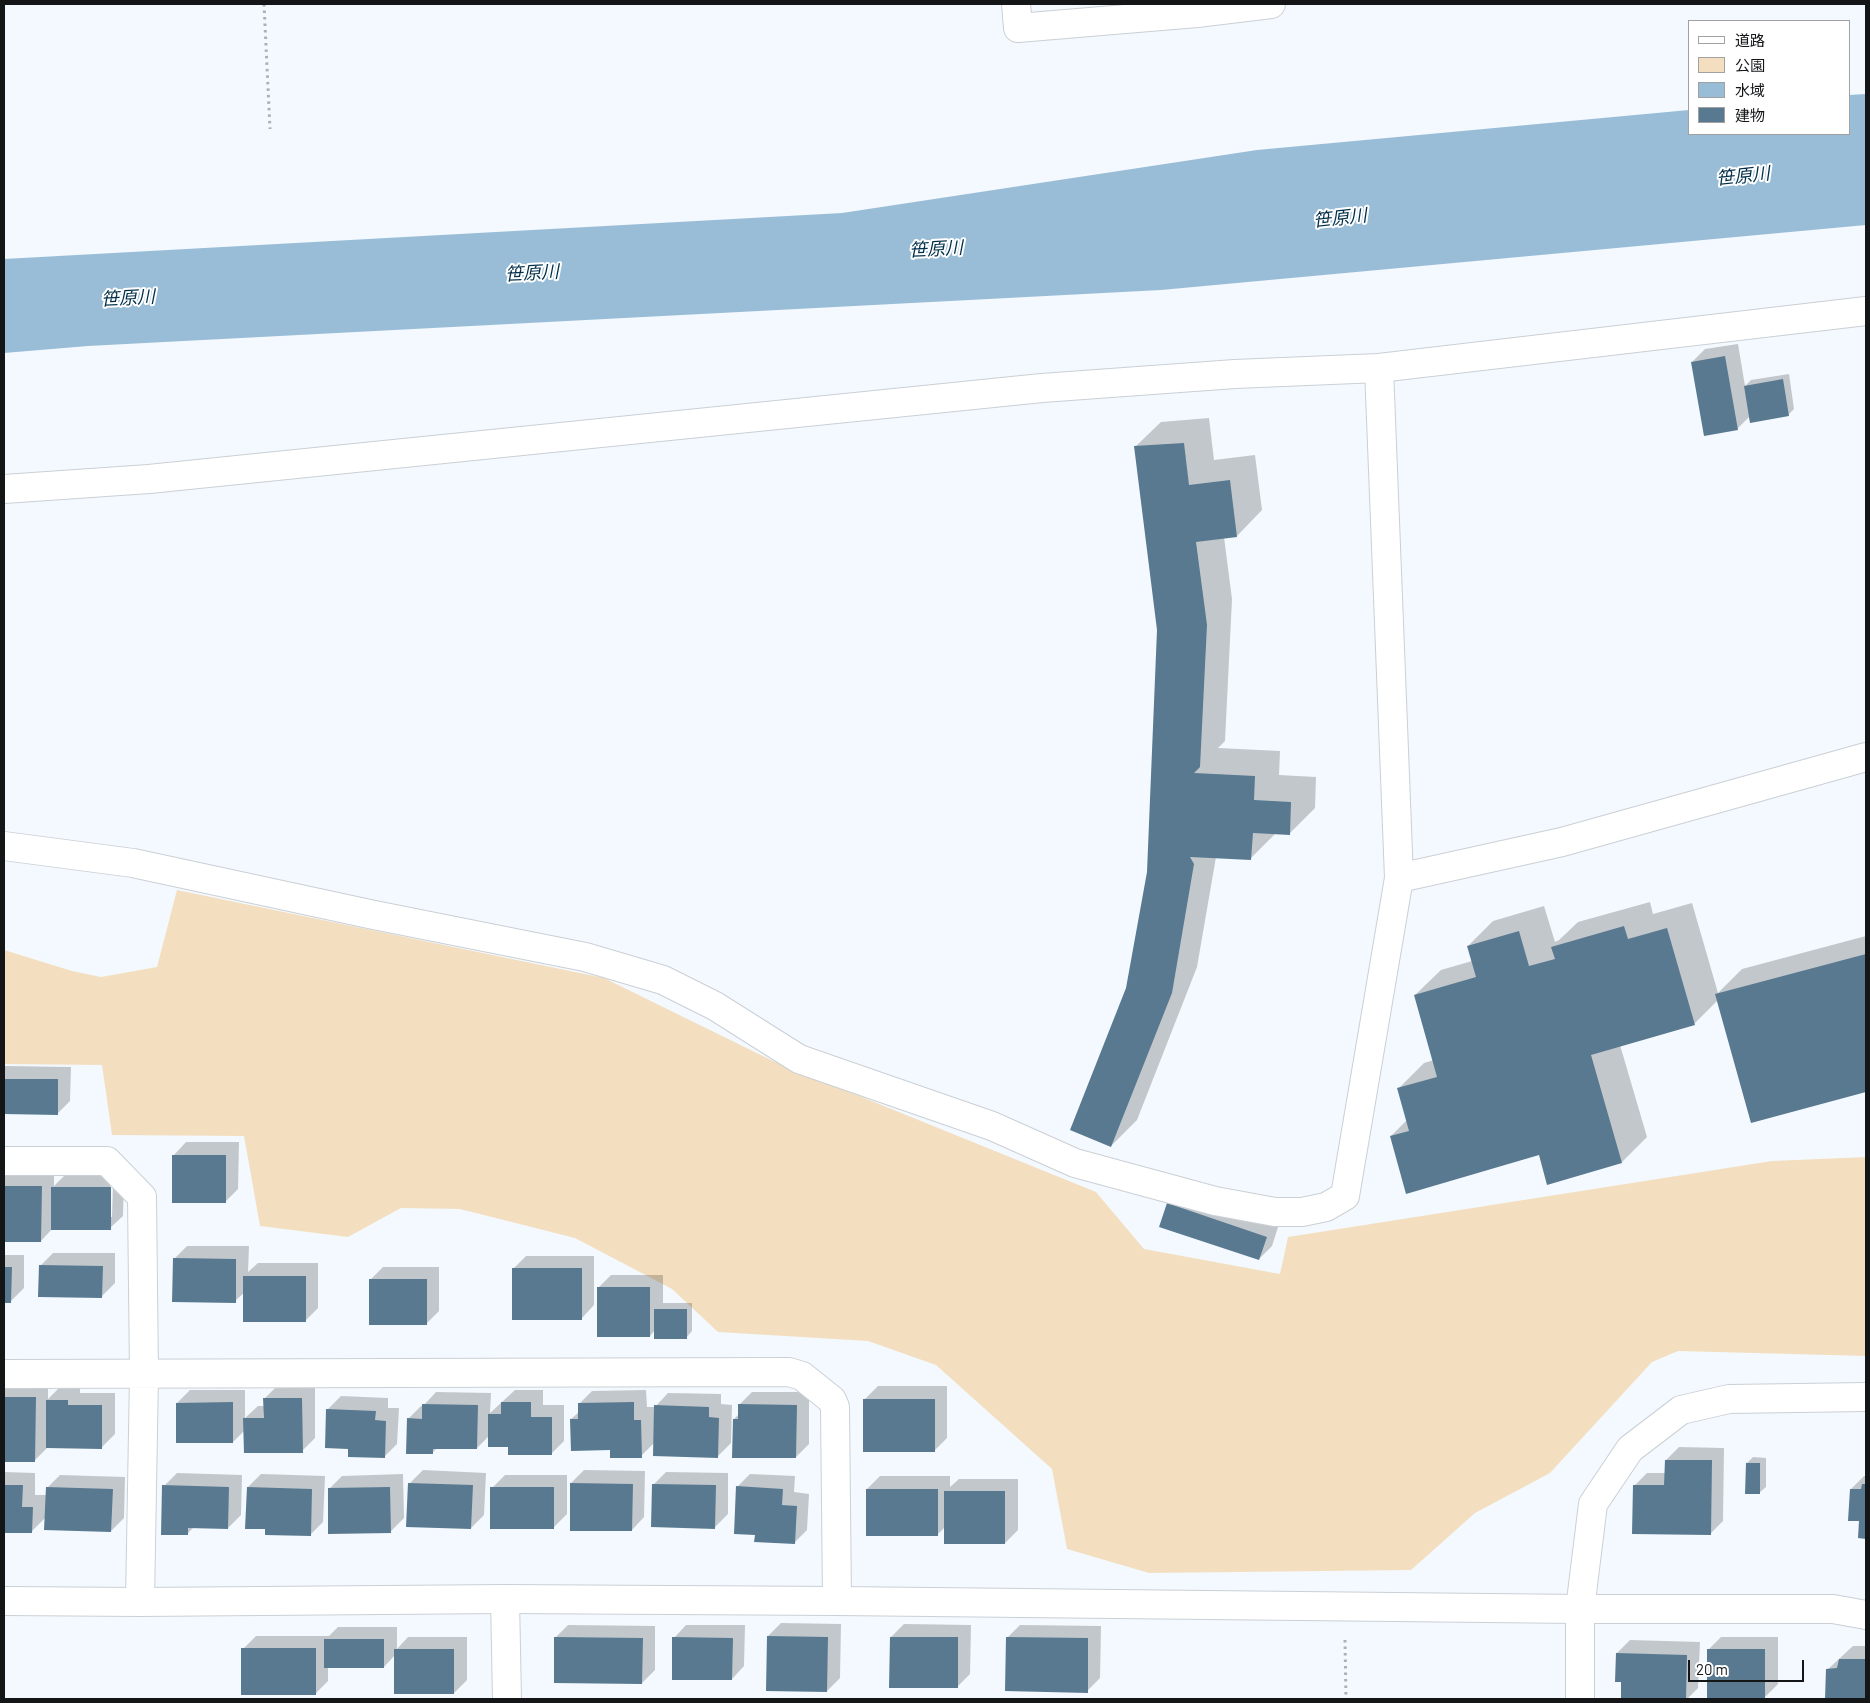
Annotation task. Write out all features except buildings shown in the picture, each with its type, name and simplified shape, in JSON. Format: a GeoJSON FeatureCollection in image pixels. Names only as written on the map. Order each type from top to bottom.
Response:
{"type":"FeatureCollection","features":[{"type":"Feature","properties":{"kind":"street"},"geometry":{"type":"LineString","coordinates":[[1016,4],[1018,28],[1197,13],[1271,4]]}},
{"type":"Feature","properties":{"kind":"street"},"geometry":{"type":"LineString","coordinates":[[4,489],[149,479],[1042,388],[1235,374],[1379,368],[1866,311]]}},
{"type":"Feature","properties":{"kind":"street"},"geometry":{"type":"LineString","coordinates":[[4,846],[133,863],[374,915],[585,957],[664,980],[715,1006],[799,1059],[992,1126],[1075,1163],[1215,1201],[1275,1212],[1302,1212],[1326,1207],[1345,1196],[1399,878],[1379,368]]}},
{"type":"Feature","properties":{"kind":"street"},"geometry":{"type":"LineString","coordinates":[[1399,878],[1562,842],[1866,757]]}},
{"type":"Feature","properties":{"kind":"street"},"geometry":{"type":"LineString","coordinates":[[4,1161],[107,1161],[142,1198],[144,1375],[140,1602]]}},
{"type":"Feature","properties":{"kind":"street"},"geometry":{"type":"LineString","coordinates":[[4,1374],[789,1372],[802,1376],[832,1400],[835,1407],[837,1601]]}},
{"type":"Feature","properties":{"kind":"street"},"geometry":{"type":"LineString","coordinates":[[1580,1699],[1580,1609],[1593,1504],[1630,1449],[1681,1410],[1729,1399],[1866,1397]]}},
{"type":"Feature","properties":{"kind":"street"},"geometry":{"type":"LineString","coordinates":[[505,1599],[507,1699]]}},
{"type":"Feature","properties":{"kind":"street"},"geometry":{"type":"LineString","coordinates":[[4,1600],[140,1602],[505,1599],[1580,1609],[1833,1609],[1866,1615]]}},
{"type":"Feature","properties":{"kind":"path"},"geometry":{"type":"LineString","coordinates":[[264,4],[270,129]]}},
{"type":"Feature","properties":{"kind":"path"},"geometry":{"type":"LineString","coordinates":[[1345,1606],[1346,1699]]}},
{"type":"Feature","properties":{"kind":"green space"},"geometry":{"type":"Polygon","coordinates":[[[177,890],[604,978],[773,1061],[1096,1192],[1144,1249],[1280,1274],[1288,1237],[1772,1161],[1866,1157],[1866,1356],[1678,1351],[1652,1362],[1550,1473],[1475,1513],[1411,1570],[1149,1573],[1067,1549],[1052,1469],[936,1365],[868,1341],[718,1332],[672,1289],[575,1238],[460,1209],[401,1208],[348,1237],[260,1226],[244,1136],[112,1135],[102,1065],[4,1064],[4,950],[72,971],[101,977],[157,967],[177,890]]]}},
{"type":"Feature","properties":{"kind":"water","name":"笹原川"},"geometry":{"type":"Polygon","coordinates":[[[1866,94],[1866,225],[1161,290],[88,346],[4,353],[4,259],[842,213],[1257,150],[1688,110],[1688,135],[1850,135],[1850,95],[1866,94]]]}}]}
